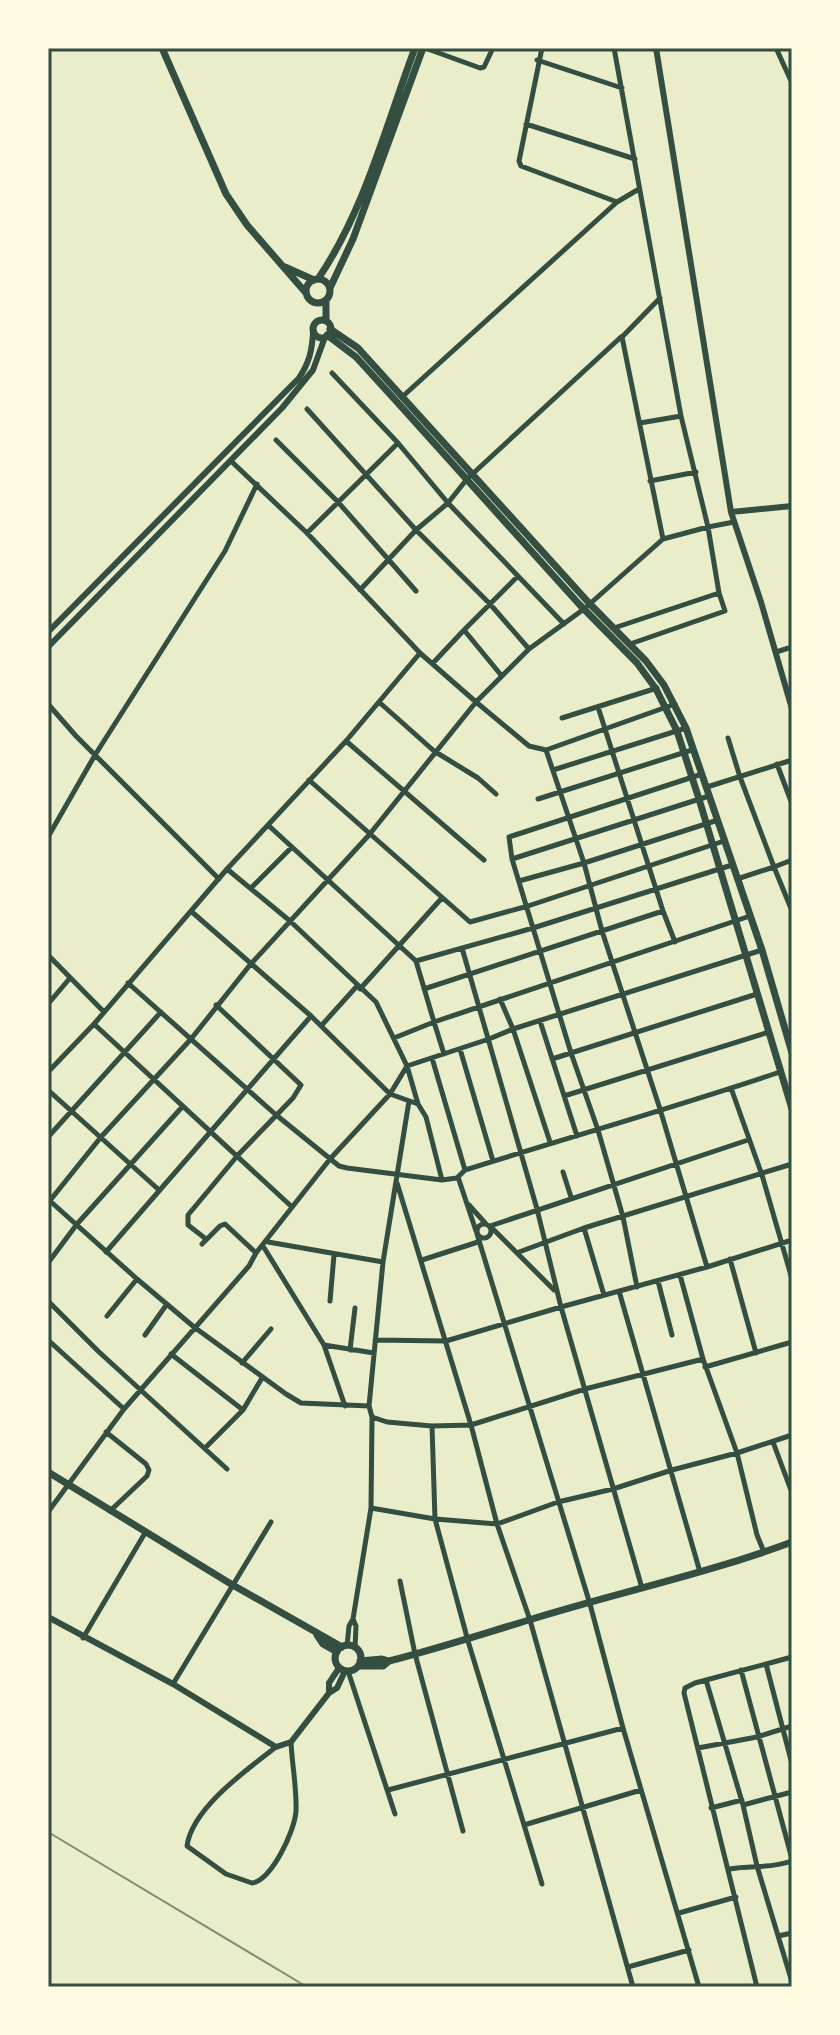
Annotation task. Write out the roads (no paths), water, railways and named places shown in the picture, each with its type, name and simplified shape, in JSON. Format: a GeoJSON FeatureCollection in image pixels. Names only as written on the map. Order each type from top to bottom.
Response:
{"type":"FeatureCollection","features":[{"type":"Feature","properties":{"kind":"main road"},"geometry":{"type":"LineString","coordinates":[[162,48],[226,194],[247,225],[313,302],[328,334],[356,357],[470,476]]}},
{"type":"Feature","properties":{"kind":"main road"},"geometry":{"type":"LineString","coordinates":[[306,293],[308,285],[316,279],[341,241],[415,48]]}},
{"type":"Feature","properties":{"kind":"main road"},"geometry":{"type":"LineString","coordinates":[[322,321],[330,288],[353,239],[424,48]]}},
{"type":"Feature","properties":{"kind":"main road"},"geometry":{"type":"LineString","coordinates":[[279,264],[325,281],[330,288]]}},
{"type":"Feature","properties":{"kind":"main road"},"geometry":{"type":"LineString","coordinates":[[313,302],[326,300]]}},
{"type":"Feature","properties":{"kind":"main road"},"geometry":{"type":"LineString","coordinates":[[322,321],[314,324],[313,333],[317,337],[328,334],[352,343],[675,704],[762,950],[792,1053]]}},
{"type":"Feature","properties":{"kind":"main road"},"geometry":{"type":"LineString","coordinates":[[586,606],[629,644],[660,687],[707,824],[792,1109]]}},
{"type":"Feature","properties":{"kind":"main road"},"geometry":{"type":"LineString","coordinates":[[48,1472],[317,1635],[323,1644],[359,1653],[359,1664]]}},
{"type":"Feature","properties":{"kind":"main road"},"geometry":{"type":"LineString","coordinates":[[345,1648],[335,1660],[344,1670],[359,1664],[383,1666],[389,1661],[468,1641],[792,1542]]}},
{"type":"Feature","properties":{"kind":"street"},"geometry":{"type":"LineString","coordinates":[[424,48],[480,68],[484,67],[493,48]]}},
{"type":"Feature","properties":{"kind":"street"},"geometry":{"type":"LineString","coordinates":[[542,48],[537,60],[519,161],[521,166],[617,202]]}},
{"type":"Feature","properties":{"kind":"street"},"geometry":{"type":"LineString","coordinates":[[614,48],[681,416],[725,611],[629,644]]}},
{"type":"Feature","properties":{"kind":"street"},"geometry":{"type":"LineString","coordinates":[[656,48],[731,512],[789,687],[792,709]]}},
{"type":"Feature","properties":{"kind":"street"},"geometry":{"type":"LineString","coordinates":[[779,49],[791,79]]}},
{"type":"Feature","properties":{"kind":"street"},"geometry":{"type":"LineString","coordinates":[[537,60],[622,88]]}},
{"type":"Feature","properties":{"kind":"street"},"geometry":{"type":"LineString","coordinates":[[526,124],[635,159]]}},
{"type":"Feature","properties":{"kind":"street"},"geometry":{"type":"LineString","coordinates":[[402,397],[617,202],[639,189]]}},
{"type":"Feature","properties":{"kind":"street"},"geometry":{"type":"LineString","coordinates":[[360,590],[416,530],[448,503],[470,476],[622,337],[660,298]]}},
{"type":"Feature","properties":{"kind":"street"},"geometry":{"type":"LineString","coordinates":[[48,632],[299,378],[312,352],[313,333]]}},
{"type":"Feature","properties":{"kind":"street"},"geometry":{"type":"LineString","coordinates":[[48,647],[306,381],[320,359],[328,334]]}},
{"type":"Feature","properties":{"kind":"street"},"geometry":{"type":"LineString","coordinates":[[622,337],[663,539]]}},
{"type":"Feature","properties":{"kind":"street"},"geometry":{"type":"LineString","coordinates":[[332,373],[398,443],[448,503],[564,624]]}},
{"type":"Feature","properties":{"kind":"street"},"geometry":{"type":"LineString","coordinates":[[307,409],[529,649]]}},
{"type":"Feature","properties":{"kind":"street"},"geometry":{"type":"LineString","coordinates":[[640,423],[681,416]]}},
{"type":"Feature","properties":{"kind":"street"},"geometry":{"type":"LineString","coordinates":[[276,440],[338,502],[416,591]]}},
{"type":"Feature","properties":{"kind":"street"},"geometry":{"type":"LineString","coordinates":[[307,533],[398,443]]}},
{"type":"Feature","properties":{"kind":"street"},"geometry":{"type":"LineString","coordinates":[[231,461],[307,533],[420,653],[529,746],[546,750],[675,704]]}},
{"type":"Feature","properties":{"kind":"street"},"geometry":{"type":"LineString","coordinates":[[650,481],[696,472]]}},
{"type":"Feature","properties":{"kind":"street"},"geometry":{"type":"LineString","coordinates":[[48,837],[95,755],[225,551],[257,484]]}},
{"type":"Feature","properties":{"kind":"street"},"geometry":{"type":"LineString","coordinates":[[731,512],[792,506]]}},
{"type":"Feature","properties":{"kind":"street"},"geometry":{"type":"LineString","coordinates":[[369,1406],[301,1403],[194,1327],[49,1201],[101,1137],[191,1039],[250,965],[369,835],[434,751],[501,675],[663,539],[734,522]]}},
{"type":"Feature","properties":{"kind":"street"},"geometry":{"type":"LineString","coordinates":[[433,663],[518,576]]}},
{"type":"Feature","properties":{"kind":"street"},"geometry":{"type":"LineString","coordinates":[[614,628],[719,593]]}},
{"type":"Feature","properties":{"kind":"street"},"geometry":{"type":"LineString","coordinates":[[464,630],[501,675]]}},
{"type":"Feature","properties":{"kind":"street"},"geometry":{"type":"LineString","coordinates":[[776,652],[792,647]]}},
{"type":"Feature","properties":{"kind":"street"},"geometry":{"type":"LineString","coordinates":[[48,1072],[94,1024],[227,869],[346,741],[420,653]]}},
{"type":"Feature","properties":{"kind":"street"},"geometry":{"type":"LineString","coordinates":[[562,718],[660,687]]}},
{"type":"Feature","properties":{"kind":"street"},"geometry":{"type":"LineString","coordinates":[[379,702],[434,751],[478,778],[496,794]]}},
{"type":"Feature","properties":{"kind":"street"},"geometry":{"type":"LineString","coordinates":[[48,704],[219,879]]}},
{"type":"Feature","properties":{"kind":"street"},"geometry":{"type":"LineString","coordinates":[[598,707],[675,942]]}},
{"type":"Feature","properties":{"kind":"street"},"geometry":{"type":"LineString","coordinates":[[553,770],[686,728]]}},
{"type":"Feature","properties":{"kind":"street"},"geometry":{"type":"LineString","coordinates":[[728,738],[792,911]]}},
{"type":"Feature","properties":{"kind":"street"},"geometry":{"type":"LineString","coordinates":[[346,741],[484,860]]}},
{"type":"Feature","properties":{"kind":"street"},"geometry":{"type":"LineString","coordinates":[[546,750],[591,884],[602,931],[707,1267]]}},
{"type":"Feature","properties":{"kind":"street"},"geometry":{"type":"LineString","coordinates":[[538,799],[692,750]]}},
{"type":"Feature","properties":{"kind":"street"},"geometry":{"type":"LineString","coordinates":[[512,859],[699,799],[740,777],[792,760]]}},
{"type":"Feature","properties":{"kind":"street"},"geometry":{"type":"LineString","coordinates":[[777,764],[792,804]]}},
{"type":"Feature","properties":{"kind":"street"},"geometry":{"type":"LineString","coordinates":[[637,1287],[623,1217],[512,859],[509,837],[702,774]]}},
{"type":"Feature","properties":{"kind":"street"},"geometry":{"type":"LineString","coordinates":[[309,780],[441,899],[473,922],[724,841]]}},
{"type":"Feature","properties":{"kind":"street"},"geometry":{"type":"LineString","coordinates":[[519,881],[718,820]]}},
{"type":"Feature","properties":{"kind":"street"},"geometry":{"type":"LineString","coordinates":[[268,825],[416,961],[444,1054]]}},
{"type":"Feature","properties":{"kind":"street"},"geometry":{"type":"LineString","coordinates":[[252,887],[292,847]]}},
{"type":"Feature","properties":{"kind":"street"},"geometry":{"type":"LineString","coordinates":[[736,880],[792,860]]}},
{"type":"Feature","properties":{"kind":"street"},"geometry":{"type":"LineString","coordinates":[[416,961],[533,928],[732,865]]}},
{"type":"Feature","properties":{"kind":"street"},"geometry":{"type":"LineString","coordinates":[[227,869],[252,887],[376,1002],[407,1066],[418,1104],[426,1117],[442,1180]]}},
{"type":"Feature","properties":{"kind":"street"},"geometry":{"type":"LineString","coordinates":[[321,1026],[441,899]]}},
{"type":"Feature","properties":{"kind":"street"},"geometry":{"type":"LineString","coordinates":[[424,989],[663,911]]}},
{"type":"Feature","properties":{"kind":"street"},"geometry":{"type":"LineString","coordinates":[[192,912],[311,1016],[390,1094],[418,1104]]}},
{"type":"Feature","properties":{"kind":"street"},"geometry":{"type":"LineString","coordinates":[[394,1038],[549,981],[613,963],[750,916]]}},
{"type":"Feature","properties":{"kind":"street"},"geometry":{"type":"LineString","coordinates":[[462,948],[642,1588]]}},
{"type":"Feature","properties":{"kind":"street"},"geometry":{"type":"LineString","coordinates":[[48,1512],[124,1409],[249,1266],[292,1207],[390,1094],[407,1066],[762,950]]}},
{"type":"Feature","properties":{"kind":"street"},"geometry":{"type":"LineString","coordinates":[[48,955],[104,1012]]}},
{"type":"Feature","properties":{"kind":"street"},"geometry":{"type":"LineString","coordinates":[[48,1004],[70,978]]}},
{"type":"Feature","properties":{"kind":"street"},"geometry":{"type":"LineString","coordinates":[[128,983],[275,1114],[339,1166],[399,1175],[442,1180],[458,1177],[465,1170],[550,1142],[598,1130],[780,1072]]}},
{"type":"Feature","properties":{"kind":"street"},"geometry":{"type":"LineString","coordinates":[[552,1059],[757,994]]}},
{"type":"Feature","properties":{"kind":"street"},"geometry":{"type":"LineString","coordinates":[[500,999],[550,1142]]}},
{"type":"Feature","properties":{"kind":"street"},"geometry":{"type":"LineString","coordinates":[[216,1005],[301,1085],[293,1098],[238,1155],[188,1215],[188,1225],[204,1242],[225,1224],[256,1253]]}},
{"type":"Feature","properties":{"kind":"street"},"geometry":{"type":"LineString","coordinates":[[48,1137],[161,1012]]}},
{"type":"Feature","properties":{"kind":"street"},"geometry":{"type":"LineString","coordinates":[[782,1016],[792,1013]]}},
{"type":"Feature","properties":{"kind":"street"},"geometry":{"type":"LineString","coordinates":[[106,1252],[311,1016]]}},
{"type":"Feature","properties":{"kind":"street"},"geometry":{"type":"LineString","coordinates":[[540,1021],[577,1136]]}},
{"type":"Feature","properties":{"kind":"street"},"geometry":{"type":"LineString","coordinates":[[94,1024],[292,1207]]}},
{"type":"Feature","properties":{"kind":"street"},"geometry":{"type":"LineString","coordinates":[[564,1096],[769,1032]]}},
{"type":"Feature","properties":{"kind":"street"},"geometry":{"type":"LineString","coordinates":[[460,1049],[493,1161]]}},
{"type":"Feature","properties":{"kind":"street"},"geometry":{"type":"LineString","coordinates":[[432,1058],[465,1170]]}},
{"type":"Feature","properties":{"kind":"street"},"geometry":{"type":"LineString","coordinates":[[48,1059],[54,1065]]}},
{"type":"Feature","properties":{"kind":"street"},"geometry":{"type":"LineString","coordinates":[[731,1088],[762,1175],[792,1279]]}},
{"type":"Feature","properties":{"kind":"street"},"geometry":{"type":"LineString","coordinates":[[48,1090],[159,1190]]}},
{"type":"Feature","properties":{"kind":"street"},"geometry":{"type":"LineString","coordinates":[[345,1648],[353,1619],[371,1508],[372,1417],[369,1406],[375,1340],[383,1262],[409,1101]]}},
{"type":"Feature","properties":{"kind":"street"},"geometry":{"type":"LineString","coordinates":[[48,1263],[77,1224],[183,1106]]}},
{"type":"Feature","properties":{"kind":"street"},"geometry":{"type":"LineString","coordinates":[[477,1233],[479,1225],[488,1225],[748,1140]]}},
{"type":"Feature","properties":{"kind":"street"},"geometry":{"type":"LineString","coordinates":[[518,1252],[584,1228],[792,1164]]}},
{"type":"Feature","properties":{"kind":"street"},"geometry":{"type":"LineString","coordinates":[[563,1172],[571,1197]]}},
{"type":"Feature","properties":{"kind":"street"},"geometry":{"type":"LineString","coordinates":[[458,1177],[532,1408],[699,1987]]}},
{"type":"Feature","properties":{"kind":"street"},"geometry":{"type":"LineString","coordinates":[[397,1183],[471,1425],[497,1524],[530,1620],[566,1742],[633,1987]]}},
{"type":"Feature","properties":{"kind":"street"},"geometry":{"type":"LineString","coordinates":[[466,1201],[557,1292]]}},
{"type":"Feature","properties":{"kind":"street"},"geometry":{"type":"LineString","coordinates":[[477,1233],[481,1238],[488,1237],[491,1233],[488,1225]]}},
{"type":"Feature","properties":{"kind":"street"},"geometry":{"type":"LineString","coordinates":[[584,1228],[604,1295]]}},
{"type":"Feature","properties":{"kind":"street"},"geometry":{"type":"LineString","coordinates":[[375,1340],[446,1341],[792,1240]]}},
{"type":"Feature","properties":{"kind":"street"},"geometry":{"type":"LineString","coordinates":[[422,1260],[478,1242]]}},
{"type":"Feature","properties":{"kind":"street"},"geometry":{"type":"LineString","coordinates":[[265,1244],[383,1262]]}},
{"type":"Feature","properties":{"kind":"street"},"geometry":{"type":"LineString","coordinates":[[265,1244],[324,1345],[345,1406]]}},
{"type":"Feature","properties":{"kind":"street"},"geometry":{"type":"LineString","coordinates":[[330,1301],[334,1255]]}},
{"type":"Feature","properties":{"kind":"street"},"geometry":{"type":"LineString","coordinates":[[730,1259],[756,1353]]}},
{"type":"Feature","properties":{"kind":"street"},"geometry":{"type":"LineString","coordinates":[[680,1275],[705,1367],[737,1453],[764,1553]]}},
{"type":"Feature","properties":{"kind":"street"},"geometry":{"type":"LineString","coordinates":[[107,1316],[137,1279]]}},
{"type":"Feature","properties":{"kind":"street"},"geometry":{"type":"LineString","coordinates":[[658,1281],[672,1335]]}},
{"type":"Feature","properties":{"kind":"street"},"geometry":{"type":"LineString","coordinates":[[619,1291],[700,1572]]}},
{"type":"Feature","properties":{"kind":"street"},"geometry":{"type":"LineString","coordinates":[[48,1301],[227,1469]]}},
{"type":"Feature","properties":{"kind":"street"},"geometry":{"type":"LineString","coordinates":[[145,1335],[167,1304]]}},
{"type":"Feature","properties":{"kind":"street"},"geometry":{"type":"LineString","coordinates":[[350,1350],[355,1308]]}},
{"type":"Feature","properties":{"kind":"street"},"geometry":{"type":"LineString","coordinates":[[242,1363],[271,1329]]}},
{"type":"Feature","properties":{"kind":"street"},"geometry":{"type":"LineString","coordinates":[[48,1340],[124,1409]]}},
{"type":"Feature","properties":{"kind":"street"},"geometry":{"type":"LineString","coordinates":[[705,1367],[792,1342]]}},
{"type":"Feature","properties":{"kind":"street"},"geometry":{"type":"LineString","coordinates":[[324,1345],[374,1353]]}},
{"type":"Feature","properties":{"kind":"street"},"geometry":{"type":"LineString","coordinates":[[171,1354],[243,1410]]}},
{"type":"Feature","properties":{"kind":"street"},"geometry":{"type":"LineString","coordinates":[[372,1417],[387,1422],[432,1426],[471,1425],[585,1389],[703,1359]]}},
{"type":"Feature","properties":{"kind":"street"},"geometry":{"type":"LineString","coordinates":[[205,1448],[243,1410],[262,1378]]}},
{"type":"Feature","properties":{"kind":"street"},"geometry":{"type":"LineString","coordinates":[[432,1426],[435,1519],[468,1641],[542,1884]]}},
{"type":"Feature","properties":{"kind":"street"},"geometry":{"type":"LineString","coordinates":[[106,1432],[146,1464],[149,1470],[147,1476],[110,1511]]}},
{"type":"Feature","properties":{"kind":"street"},"geometry":{"type":"LineString","coordinates":[[371,1508],[435,1519],[497,1524],[558,1502],[613,1489],[792,1435]]}},
{"type":"Feature","properties":{"kind":"street"},"geometry":{"type":"LineString","coordinates":[[773,1442],[792,1493]]}},
{"type":"Feature","properties":{"kind":"street"},"geometry":{"type":"LineString","coordinates":[[173,1684],[271,1522]]}},
{"type":"Feature","properties":{"kind":"street"},"geometry":{"type":"LineString","coordinates":[[83,1638],[145,1533]]}},
{"type":"Feature","properties":{"kind":"street"},"geometry":{"type":"LineString","coordinates":[[400,1581],[415,1654],[463,1831]]}},
{"type":"Feature","properties":{"kind":"street"},"geometry":{"type":"LineString","coordinates":[[48,1617],[173,1684],[276,1747]]}},
{"type":"Feature","properties":{"kind":"street"},"geometry":{"type":"LineString","coordinates":[[757,1987],[684,1693],[689,1685],[792,1657]]}},
{"type":"Feature","properties":{"kind":"street"},"geometry":{"type":"LineString","coordinates":[[766,1664],[792,1764]]}},
{"type":"Feature","properties":{"kind":"street"},"geometry":{"type":"LineString","coordinates":[[291,1742],[294,1819],[279,1858],[264,1878],[252,1883],[226,1874],[187,1846],[187,1839],[196,1822],[228,1786],[276,1747],[291,1742],[329,1693],[337,1688],[344,1670]]}},
{"type":"Feature","properties":{"kind":"street"},"geometry":{"type":"LineString","coordinates":[[344,1670],[395,1814]]}},
{"type":"Feature","properties":{"kind":"street"},"geometry":{"type":"LineString","coordinates":[[730,1869],[773,1868],[792,1860],[741,1670]]}},
{"type":"Feature","properties":{"kind":"street"},"geometry":{"type":"LineString","coordinates":[[706,1680],[792,1982]]}},
{"type":"Feature","properties":{"kind":"street"},"geometry":{"type":"LineString","coordinates":[[698,1748],[757,1737],[792,1726]]}},
{"type":"Feature","properties":{"kind":"street"},"geometry":{"type":"LineString","coordinates":[[388,1790],[623,1728]]}},
{"type":"Feature","properties":{"kind":"street"},"geometry":{"type":"LineString","coordinates":[[524,1825],[641,1790]]}},
{"type":"Feature","properties":{"kind":"street"},"geometry":{"type":"LineString","coordinates":[[711,1808],[792,1792]]}},
{"type":"Feature","properties":{"kind":"street"},"geometry":{"type":"LineString","coordinates":[[679,1913],[736,1897]]}},
{"type":"Feature","properties":{"kind":"street"},"geometry":{"type":"LineString","coordinates":[[778,1936],[792,1933]]}},
{"type":"Feature","properties":{"kind":"street"},"geometry":{"type":"LineString","coordinates":[[628,1967],[689,1950]]}},
{"type":"Feature","properties":{"kind":"railway"},"geometry":{"type":"LineString","coordinates":[[48,1832],[307,1987]]}}]}
